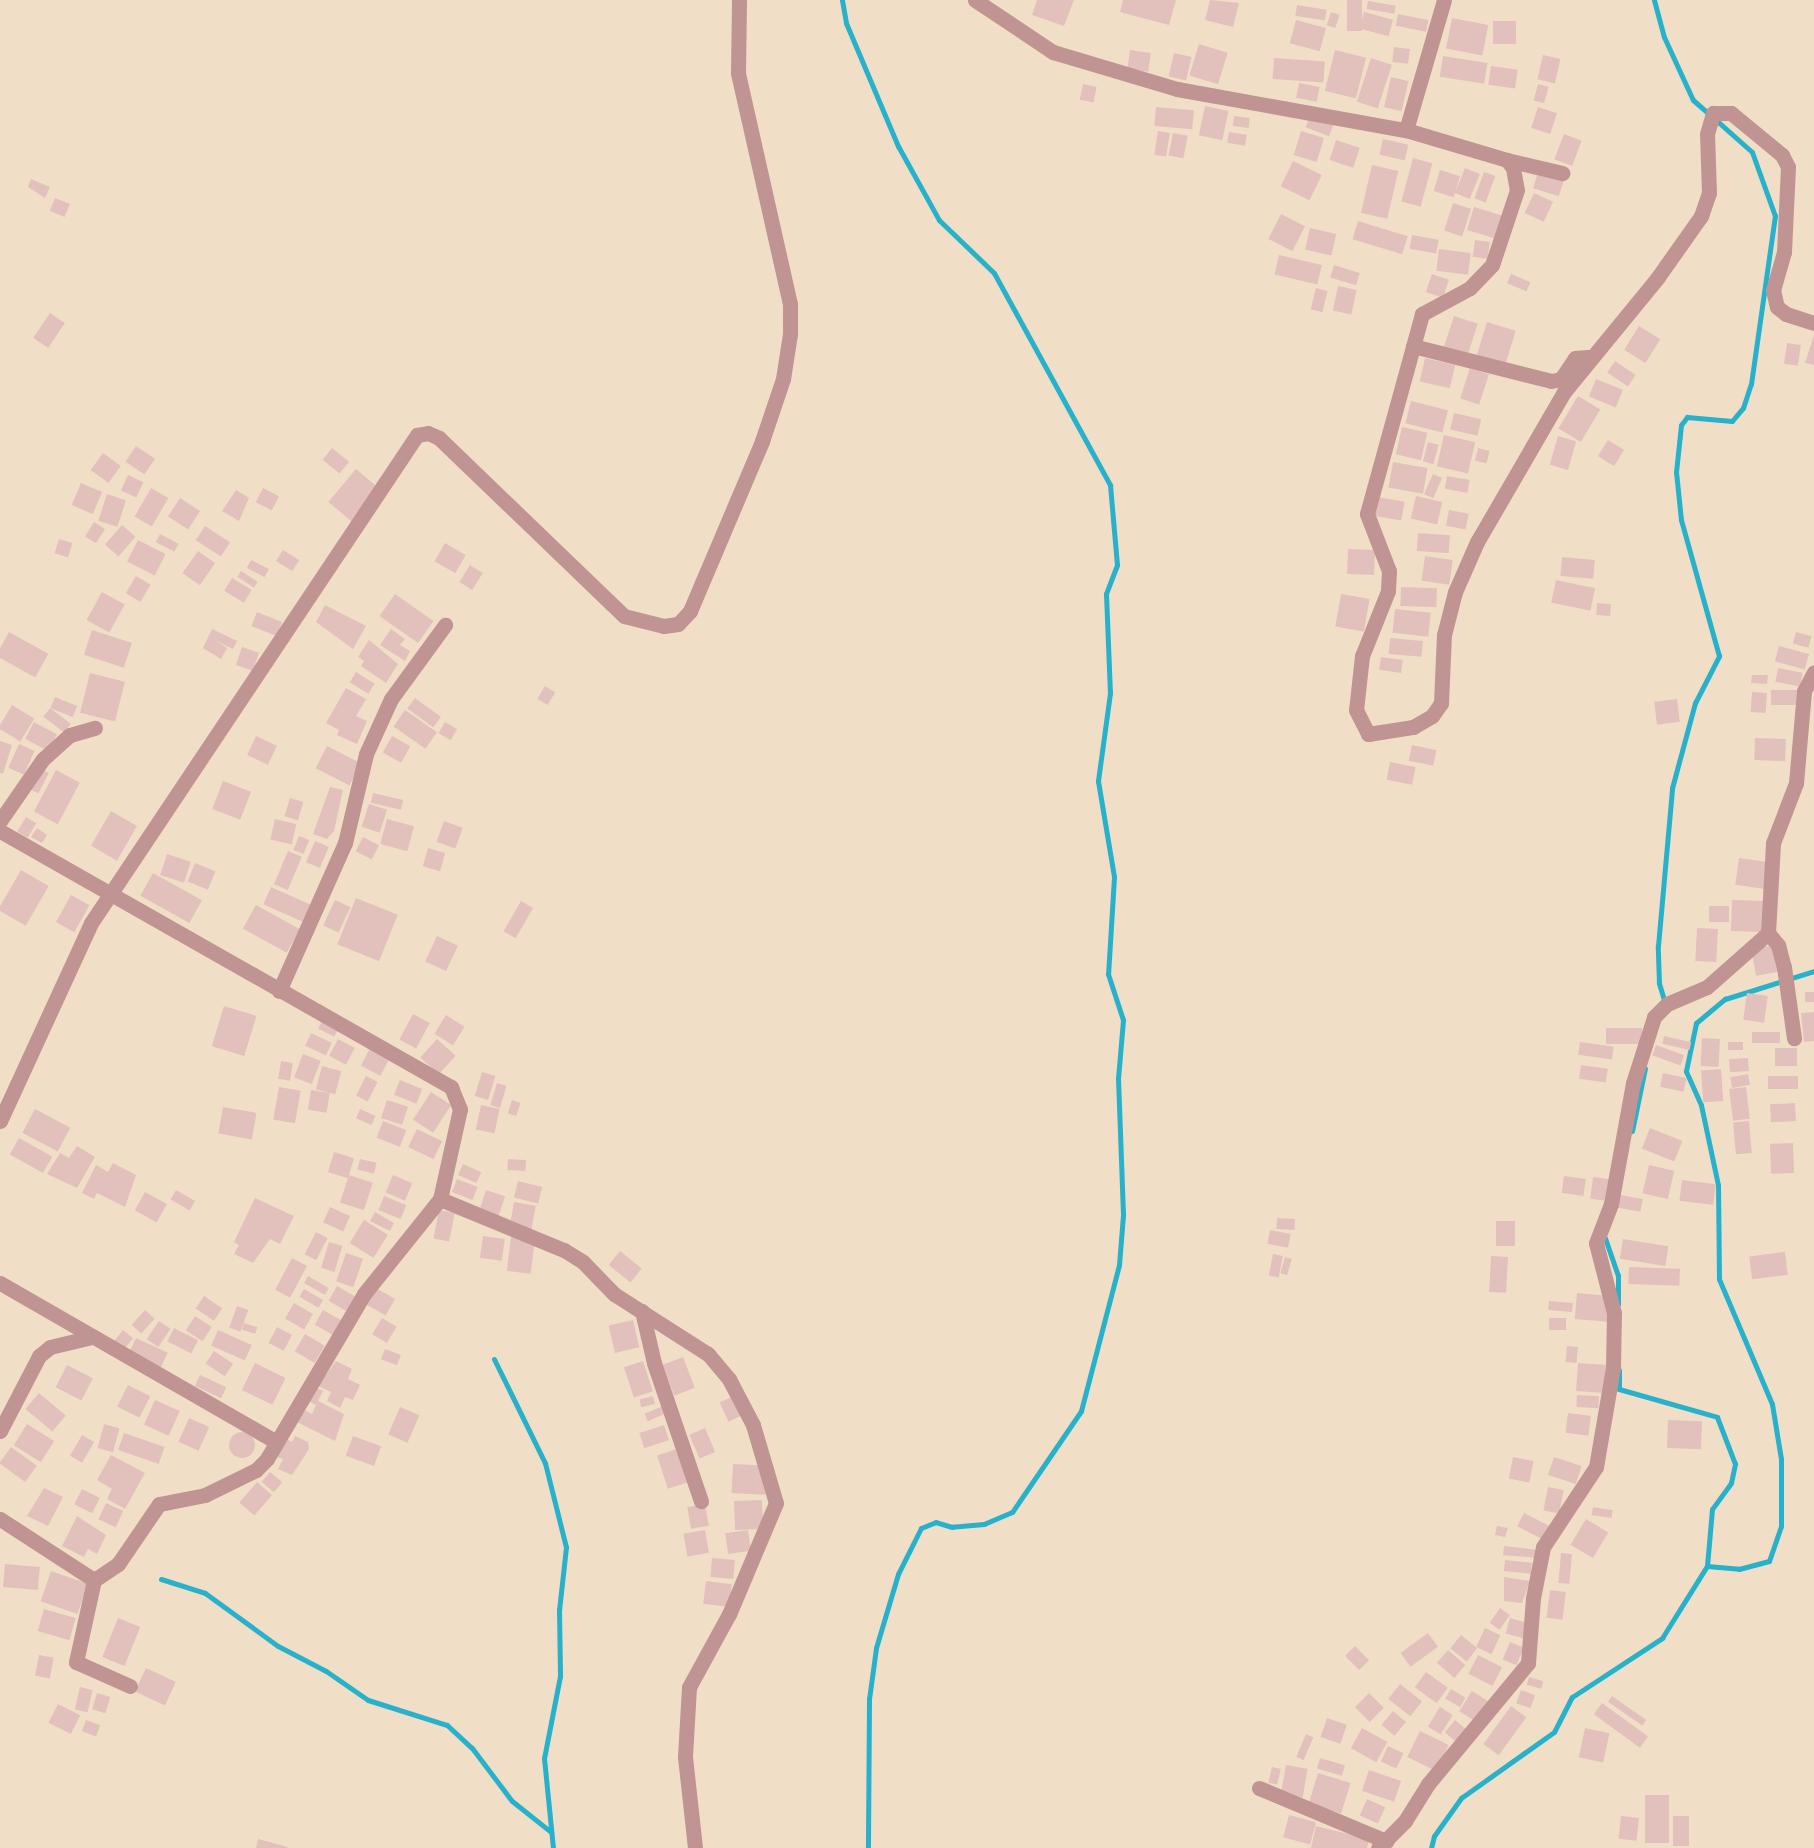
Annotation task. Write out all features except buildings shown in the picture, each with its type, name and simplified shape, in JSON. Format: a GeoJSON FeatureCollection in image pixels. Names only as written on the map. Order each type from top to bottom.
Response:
{"type":"FeatureCollection","features":[{"type":"Feature","properties":{"kind":"street"},"geometry":{"type":"LineString","coordinates":[[0,1121],[91,924],[417,436],[428,433],[439,438],[624,616],[664,626],[678,624],[690,612],[784,379],[790,334],[790,304],[738,73],[739,0]]}},
{"type":"Feature","properties":{"kind":"street"},"geometry":{"type":"LineString","coordinates":[[974,0],[1053,52],[1177,89],[1406,130],[1562,173]]}},
{"type":"Feature","properties":{"kind":"street"},"geometry":{"type":"LineString","coordinates":[[1406,130],[1444,0]]}},
{"type":"Feature","properties":{"kind":"street"},"geometry":{"type":"LineString","coordinates":[[1507,160],[1517,175],[1516,190],[1492,265],[1470,288],[1422,314],[1368,514],[1389,571],[1388,591],[1362,656],[1356,710],[1360,725],[1368,734],[1414,727],[1432,716],[1440,703],[1444,636],[1455,592],[1478,542],[1588,358],[1658,276],[1701,216],[1709,193],[1708,121],[1718,111],[1732,113],[1782,155],[1788,166],[1784,252],[1773,290],[1777,306],[1786,314],[1814,323]]}},
{"type":"Feature","properties":{"kind":"street"},"geometry":{"type":"LineString","coordinates":[[1413,346],[1552,381],[1561,379],[1575,358],[1588,358]]}},
{"type":"Feature","properties":{"kind":"street"},"geometry":{"type":"LineString","coordinates":[[279,991],[346,843],[372,740],[391,699],[445,625]]}},
{"type":"Feature","properties":{"kind":"street"},"geometry":{"type":"LineString","coordinates":[[1794,1038],[1781,956],[1768,933],[1772,843],[1796,784],[1804,691],[1814,672]]}},
{"type":"Feature","properties":{"kind":"street"},"geometry":{"type":"LineString","coordinates":[[0,820],[43,759],[70,735],[95,728]]}},
{"type":"Feature","properties":{"kind":"street"},"geometry":{"type":"LineString","coordinates":[[0,831],[451,1087],[460,1108],[440,1199],[364,1294],[267,1459],[238,1481],[204,1495],[158,1504],[118,1564],[94,1580],[76,1662],[130,1686]]}},
{"type":"Feature","properties":{"kind":"street"},"geometry":{"type":"LineString","coordinates":[[1260,1788],[1382,1844],[1528,1663],[1533,1598],[1543,1547],[1596,1467],[1613,1368],[1614,1313],[1596,1243],[1611,1204],[1634,1083],[1654,1017],[1667,1004],[1707,986],[1768,933]]}},
{"type":"Feature","properties":{"kind":"street"},"geometry":{"type":"LineString","coordinates":[[440,1199],[517,1234],[564,1250],[614,1294],[708,1354],[754,1424],[776,1494],[776,1510],[729,1614],[689,1687],[685,1756],[695,1848]]}},
{"type":"Feature","properties":{"kind":"street"},"geometry":{"type":"LineString","coordinates":[[0,1283],[276,1442]]}},
{"type":"Feature","properties":{"kind":"street"},"geometry":{"type":"LineString","coordinates":[[642,1310],[654,1363],[701,1501]]}},
{"type":"Feature","properties":{"kind":"street"},"geometry":{"type":"LineString","coordinates":[[0,1431],[40,1356],[50,1347],[92,1337]]}},
{"type":"Feature","properties":{"kind":"street"},"geometry":{"type":"LineString","coordinates":[[0,1519],[94,1580]]}},
{"type":"Feature","properties":{"kind":"waterway"},"geometry":{"type":"LineString","coordinates":[[842,0],[846,23],[898,146],[939,220],[994,273],[1110,485],[1117,565],[1106,594],[1110,693],[1098,781],[1114,877],[1108,974],[1123,1020],[1118,1078],[1123,1215],[1119,1265],[1081,1411],[1012,1512],[984,1524],[952,1527],[936,1522],[921,1528],[898,1574],[876,1648],[869,1699],[868,1848]]}},
{"type":"Feature","properties":{"kind":"waterway"},"geometry":{"type":"LineString","coordinates":[[1654,0],[1664,37],[1693,100],[1708,113]]}},
{"type":"Feature","properties":{"kind":"waterway"},"geometry":{"type":"LineString","coordinates":[[1665,1003],[1659,983],[1658,946],[1672,788],[1695,703],[1719,656],[1681,520],[1676,472],[1681,425],[1687,417],[1732,421],[1743,408],[1751,384],[1775,216],[1752,152],[1716,120]]}},
{"type":"Feature","properties":{"kind":"waterway"},"geometry":{"type":"LineString","coordinates":[[1431,1848],[1434,1836],[1461,1798],[1554,1732],[1572,1697],[1662,1638],[1707,1566],[1739,1569],[1769,1561],[1781,1526],[1781,1459],[1772,1404],[1719,1279],[1718,1185],[1701,1105],[1686,1071],[1696,1023],[1725,999],[1814,971]]}},
{"type":"Feature","properties":{"kind":"waterway"},"geometry":{"type":"LineString","coordinates":[[1632,1131],[1645,1068]]}},
{"type":"Feature","properties":{"kind":"waterway"},"geometry":{"type":"LineString","coordinates":[[1605,1238],[1618,1275],[1618,1304]]}},
{"type":"Feature","properties":{"kind":"waterway"},"geometry":{"type":"LineString","coordinates":[[494,1359],[545,1463],[566,1547],[559,1610],[560,1676],[544,1758],[553,1848]]}},
{"type":"Feature","properties":{"kind":"waterway"},"geometry":{"type":"LineString","coordinates":[[1619,1370],[1619,1389],[1717,1417],[1735,1464],[1731,1483],[1712,1509],[1707,1566]]}},
{"type":"Feature","properties":{"kind":"waterway"},"geometry":{"type":"LineString","coordinates":[[161,1579],[205,1593],[278,1646],[326,1671],[368,1700],[447,1725],[472,1748],[512,1801],[551,1832]]}}]}
